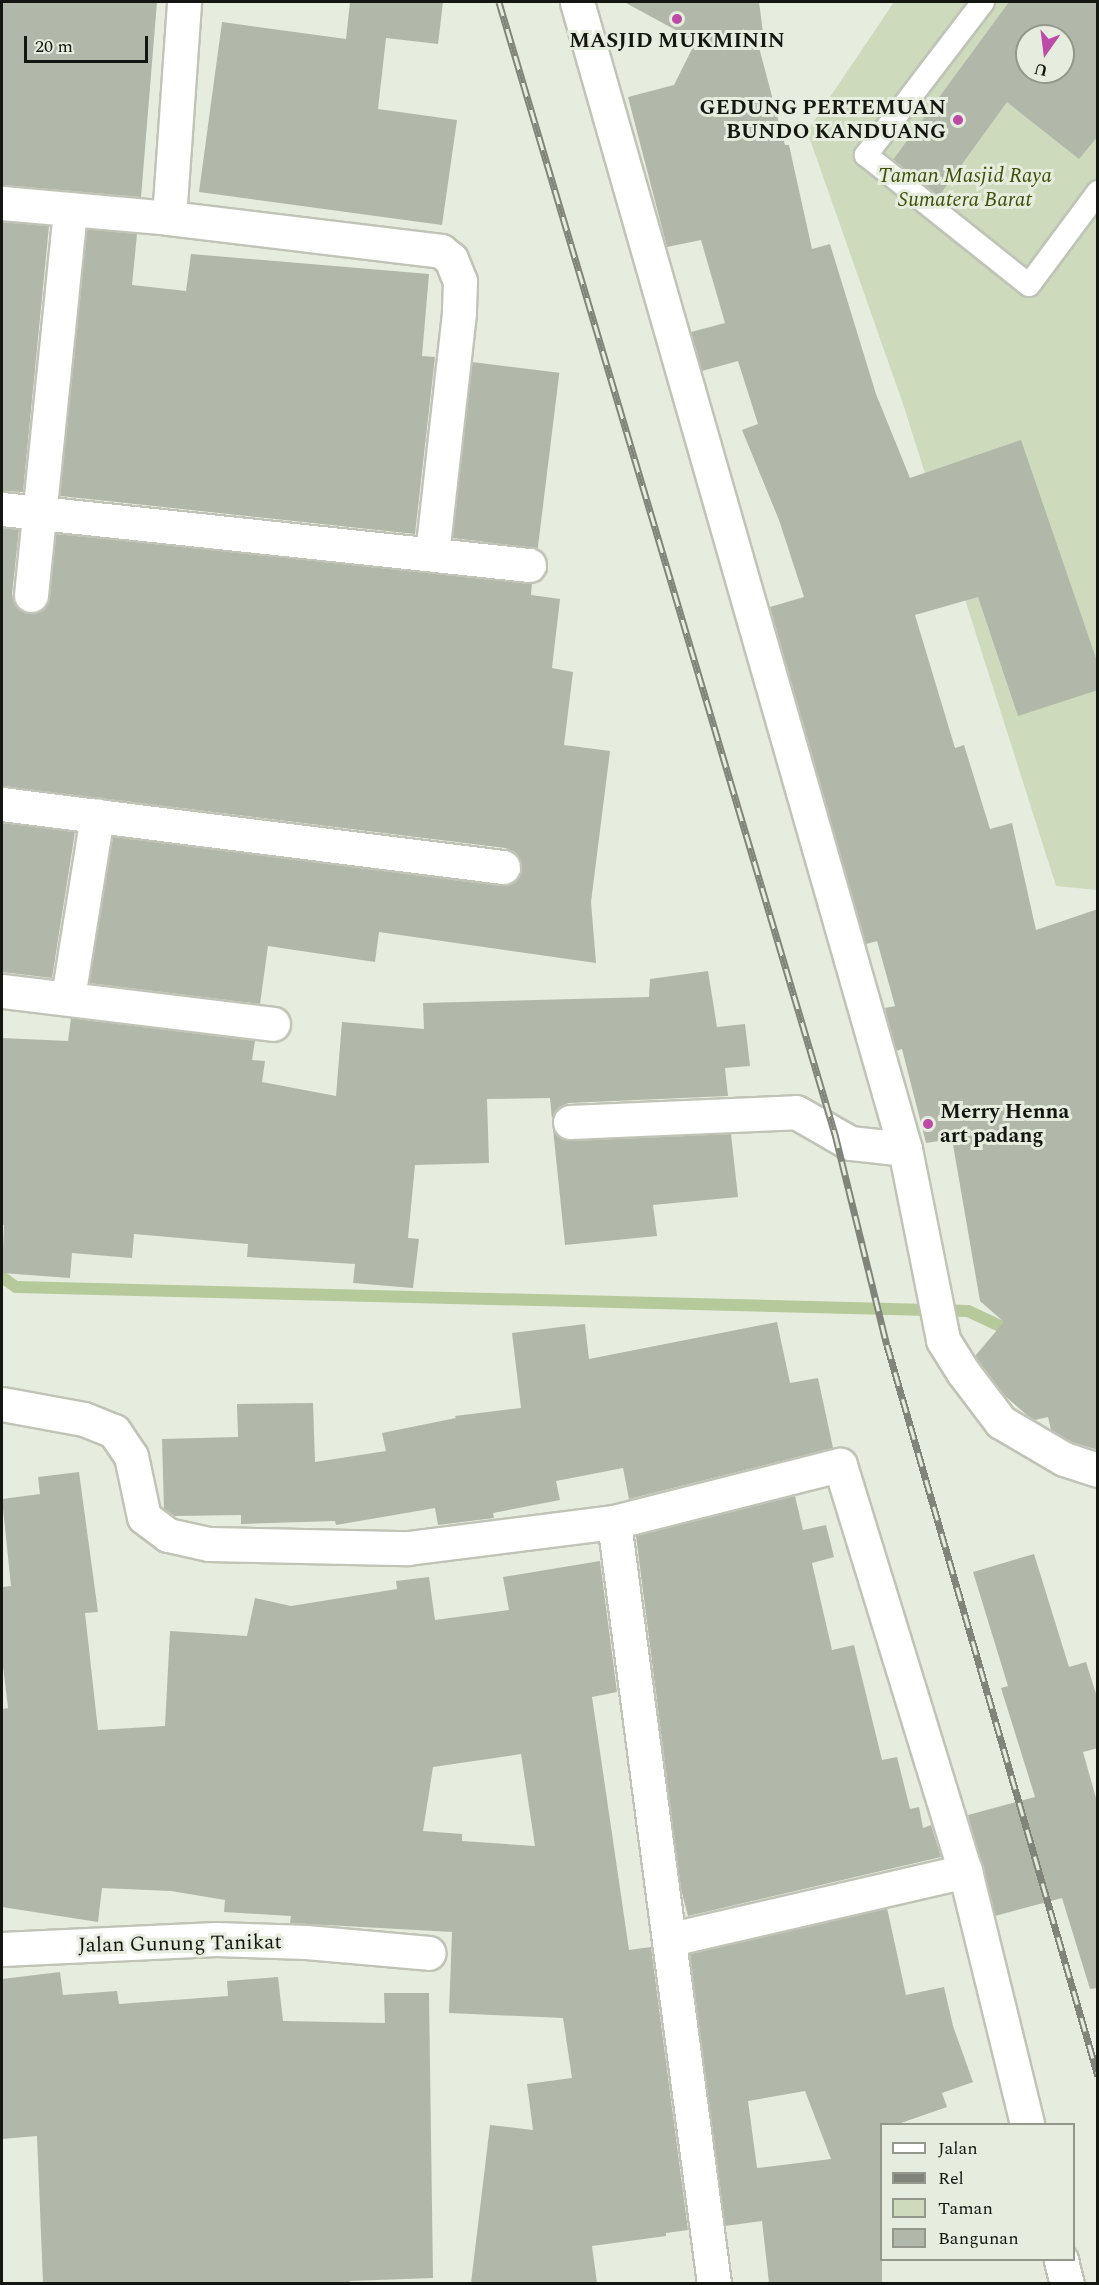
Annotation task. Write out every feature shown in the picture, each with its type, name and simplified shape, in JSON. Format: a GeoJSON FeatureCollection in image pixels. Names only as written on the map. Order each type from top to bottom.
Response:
{"type":"FeatureCollection","features":[{"type":"Feature","properties":{"kind":"street"},"geometry":{"type":"LineString","coordinates":[[169,218],[184,2]]}},
{"type":"Feature","properties":{"kind":"street"},"geometry":{"type":"LineString","coordinates":[[577,2],[905,1149],[943,1340],[963,1372],[1001,1422],[1064,1459],[1098,1470]]}},
{"type":"Feature","properties":{"kind":"street"},"geometry":{"type":"LineString","coordinates":[[2,203],[169,218],[441,251],[451,259],[460,281],[459,313],[432,553]]}},
{"type":"Feature","properties":{"kind":"street"},"geometry":{"type":"LineString","coordinates":[[31,595],[70,209]]}},
{"type":"Feature","properties":{"kind":"street"},"geometry":{"type":"LineString","coordinates":[[2,509],[529,565]]}},
{"type":"Feature","properties":{"kind":"street"},"geometry":{"type":"LineString","coordinates":[[2,804],[503,867]]}},
{"type":"Feature","properties":{"kind":"street"},"geometry":{"type":"LineString","coordinates":[[68,997],[97,815]]}},
{"type":"Feature","properties":{"kind":"street"},"geometry":{"type":"LineString","coordinates":[[2,991],[68,997],[273,1024]]}},
{"type":"Feature","properties":{"kind":"street"},"geometry":{"type":"LineString","coordinates":[[570,1122],[796,1112],[850,1143],[905,1149]]}},
{"type":"Feature","properties":{"kind":"street"},"geometry":{"type":"LineString","coordinates":[[2,1404],[84,1419],[114,1431],[131,1456],[144,1517],[168,1535],[209,1544],[408,1548],[614,1522],[840,1465],[965,1871],[1028,2123]]}},
{"type":"Feature","properties":{"kind":"street"},"geometry":{"type":"LineString","coordinates":[[614,1522],[671,1939],[714,2283]]}},
{"type":"Feature","properties":{"kind":"street"},"geometry":{"type":"LineString","coordinates":[[671,1939],[965,1871]]}},
{"type":"Feature","properties":{"kind":"street","name":"Jalan Gunung Tanikat"},"geometry":{"type":"LineString","coordinates":[[2,1949],[216,1939],[306,1942],[429,1953]]}},
{"type":"Feature","properties":{"kind":"street"},"geometry":{"type":"LineString","coordinates":[[1062,2261],[1067,2283]]}},
{"type":"Feature","properties":{"kind":"lane"},"geometry":{"type":"LineString","coordinates":[[982,2],[866,154],[1029,285],[1098,192]]}},
{"type":"Feature","properties":{"kind":"green space","name":"Taman Masjid Raya Sumatera Barat"},"geometry":{"type":"Polygon","coordinates":[[[894,2],[1097,2],[1097,890],[1056,886],[903,404],[807,131],[894,2]]]}},
{"type":"Feature","properties":{"kind":"building"},"geometry":{"type":"Polygon","coordinates":[[[2,2],[157,2],[141,197],[2,185],[2,2]]]}},
{"type":"Feature","properties":{"kind":"building"},"geometry":{"type":"Polygon","coordinates":[[[350,2],[443,2],[438,44],[386,38],[378,109],[457,120],[442,225],[199,192],[222,22],[346,39],[350,2]]]}},
{"type":"Feature","properties":{"kind":"building"},"geometry":{"type":"Polygon","coordinates":[[[624,2],[759,2],[764,40],[757,40],[785,145],[789,145],[812,249],[830,244],[876,394],[910,478],[1021,440],[1098,664],[1098,690],[1018,716],[978,597],[915,615],[955,748],[964,745],[990,829],[1012,823],[1036,930],[1098,909],[1098,1450],[1072,1442],[1051,1430],[1048,1417],[1035,1420],[1028,1416],[1004,1395],[975,1356],[1004,1322],[980,1301],[952,1139],[926,1143],[902,1049],[896,1051],[889,1025],[885,1008],[895,1006],[877,941],[866,944],[770,607],[804,597],[779,520],[742,430],[758,424],[738,361],[702,371],[691,332],[725,323],[701,240],[667,247],[628,97],[674,85],[696,41],[624,2]]]}},
{"type":"Feature","properties":{"kind":"building","name":"GEDUNG PERTEMUAN BUNDO KANDUANG"},"geometry":{"type":"Polygon","coordinates":[[[1009,2],[1098,2],[1098,136],[1079,159],[1007,102],[939,196],[893,160],[1009,2]]]}},
{"type":"Feature","properties":{"kind":"building"},"geometry":{"type":"Polygon","coordinates":[[[2,222],[49,226],[23,492],[2,491],[2,222]]]}},
{"type":"Feature","properties":{"kind":"building"},"geometry":{"type":"Polygon","coordinates":[[[87,229],[137,234],[132,285],[186,291],[191,254],[429,274],[422,356],[435,357],[415,534],[60,496],[87,229]]]}},
{"type":"Feature","properties":{"kind":"building"},"geometry":{"type":"Polygon","coordinates":[[[472,362],[559,373],[538,548],[450,538],[472,362]]]}},
{"type":"Feature","properties":{"kind":"building"},"geometry":{"type":"Polygon","coordinates":[[[2,528],[19,530],[12,594],[14,603],[20,610],[29,614],[39,612],[46,606],[50,597],[56,534],[532,583],[531,595],[560,599],[552,668],[573,672],[564,745],[610,751],[591,902],[596,963],[379,932],[375,962],[268,946],[260,1004],[89,983],[113,837],[501,886],[518,879],[521,870],[520,860],[515,852],[505,848],[2,786],[2,528]]]}},
{"type":"Feature","properties":{"kind":"building"},"geometry":{"type":"Polygon","coordinates":[[[2,823],[75,832],[52,978],[2,972],[2,823]]]}},
{"type":"Feature","properties":{"kind":"building"},"geometry":{"type":"Polygon","coordinates":[[[708,971],[717,1027],[745,1024],[750,1066],[725,1068],[728,1096],[569,1103],[559,1107],[552,1119],[550,1098],[487,1099],[489,1163],[415,1165],[408,1238],[419,1239],[413,1288],[353,1283],[355,1264],[247,1257],[248,1244],[134,1234],[132,1258],[72,1253],[70,1278],[2,1273],[4,1225],[2,1224],[2,1038],[68,1041],[71,1018],[255,1041],[252,1060],[265,1061],[262,1082],[336,1096],[342,1022],[424,1029],[423,1003],[649,997],[650,979],[708,971]]]}},
{"type":"Feature","properties":{"kind":"building"},"geometry":{"type":"Polygon","coordinates":[[[553,1129],[561,1138],[571,1141],[731,1134],[738,1197],[653,1205],[657,1236],[565,1245],[553,1129]]]}},
{"type":"Feature","properties":{"kind":"building"},"geometry":{"type":"Polygon","coordinates":[[[777,1322],[790,1383],[818,1378],[833,1448],[629,1499],[623,1468],[556,1481],[560,1500],[493,1513],[494,1518],[438,1525],[435,1508],[336,1525],[335,1521],[241,1524],[241,1515],[175,1516],[164,1509],[162,1439],[238,1437],[237,1404],[313,1403],[315,1462],[386,1451],[382,1433],[456,1418],[455,1416],[521,1408],[512,1333],[585,1324],[589,1359],[777,1322]]]}},
{"type":"Feature","properties":{"kind":"building"},"geometry":{"type":"Polygon","coordinates":[[[79,1472],[98,1612],[85,1613],[98,1730],[165,1726],[170,1631],[247,1636],[255,1598],[291,1606],[397,1589],[396,1581],[429,1577],[435,1620],[509,1610],[503,1577],[600,1561],[617,1692],[592,1697],[629,1950],[651,1947],[688,2230],[666,2233],[666,2236],[592,2246],[597,2283],[471,2283],[490,2125],[533,2130],[527,2084],[572,2078],[563,2018],[449,2013],[452,1932],[290,1923],[291,1916],[224,1912],[225,1900],[171,1891],[102,1888],[98,1922],[2,1907],[2,1709],[8,1708],[2,1658],[2,1587],[11,1586],[2,1499],[40,1494],[38,1477],[79,1472]],[[521,1754],[433,1767],[423,1831],[462,1834],[462,1841],[535,1846],[521,1754]]]}},
{"type":"Feature","properties":{"kind":"building"},"geometry":{"type":"Polygon","coordinates":[[[795,1496],[803,1530],[826,1525],[834,1557],[812,1563],[832,1650],[854,1645],[882,1760],[897,1757],[910,1809],[919,1807],[923,1828],[931,1825],[941,1857],[688,1916],[681,1889],[636,1536],[795,1496]]]}},
{"type":"Feature","properties":{"kind":"building"},"geometry":{"type":"Polygon","coordinates":[[[1034,1554],[1069,1667],[1086,1662],[1098,1700],[1098,1748],[1083,1752],[1098,1805],[1098,1988],[1090,1989],[1062,1898],[995,1916],[968,1815],[1035,1797],[1001,1688],[1008,1686],[973,1572],[1034,1554]]]}},
{"type":"Feature","properties":{"kind":"building"},"geometry":{"type":"Polygon","coordinates":[[[887,1908],[906,1995],[944,1987],[953,2026],[973,2082],[942,2093],[947,2107],[901,2123],[880,2123],[882,2283],[769,2283],[762,2221],[725,2226],[690,1954],[887,1908]],[[805,2091],[748,2101],[757,2168],[831,2159],[805,2091]]]}},
{"type":"Feature","properties":{"kind":"building"},"geometry":{"type":"Polygon","coordinates":[[[60,1972],[63,1995],[117,1991],[119,2004],[228,1996],[227,1981],[278,1977],[283,2021],[385,2023],[384,1993],[429,1993],[433,2278],[350,2281],[350,2283],[43,2283],[37,2136],[2,2139],[2,1979],[60,1972]]]}},
{"type":"Feature","properties":{"kind":"waterway"},"geometry":{"type":"LineString","coordinates":[[2,1277],[16,1287],[968,1311],[1015,1333]]}},
{"type":"Feature","properties":{"kind":"railway"},"geometry":{"type":"LineString","coordinates":[[499,2],[835,1134],[887,1345],[1098,2076]]}},
{"type":"Feature","properties":{"kind":"place","name":"MASJID MUKMININ"},"geometry":{"type":"Point","coordinates":[677,19]}},
{"type":"Feature","properties":{"kind":"place","name":"GEDUNG PERTEMUAN BUNDO KANDUANG"},"geometry":{"type":"Point","coordinates":[958,120]}},
{"type":"Feature","properties":{"kind":"place","name":"Merry Henna art padang"},"geometry":{"type":"Point","coordinates":[928,1124]}}]}
